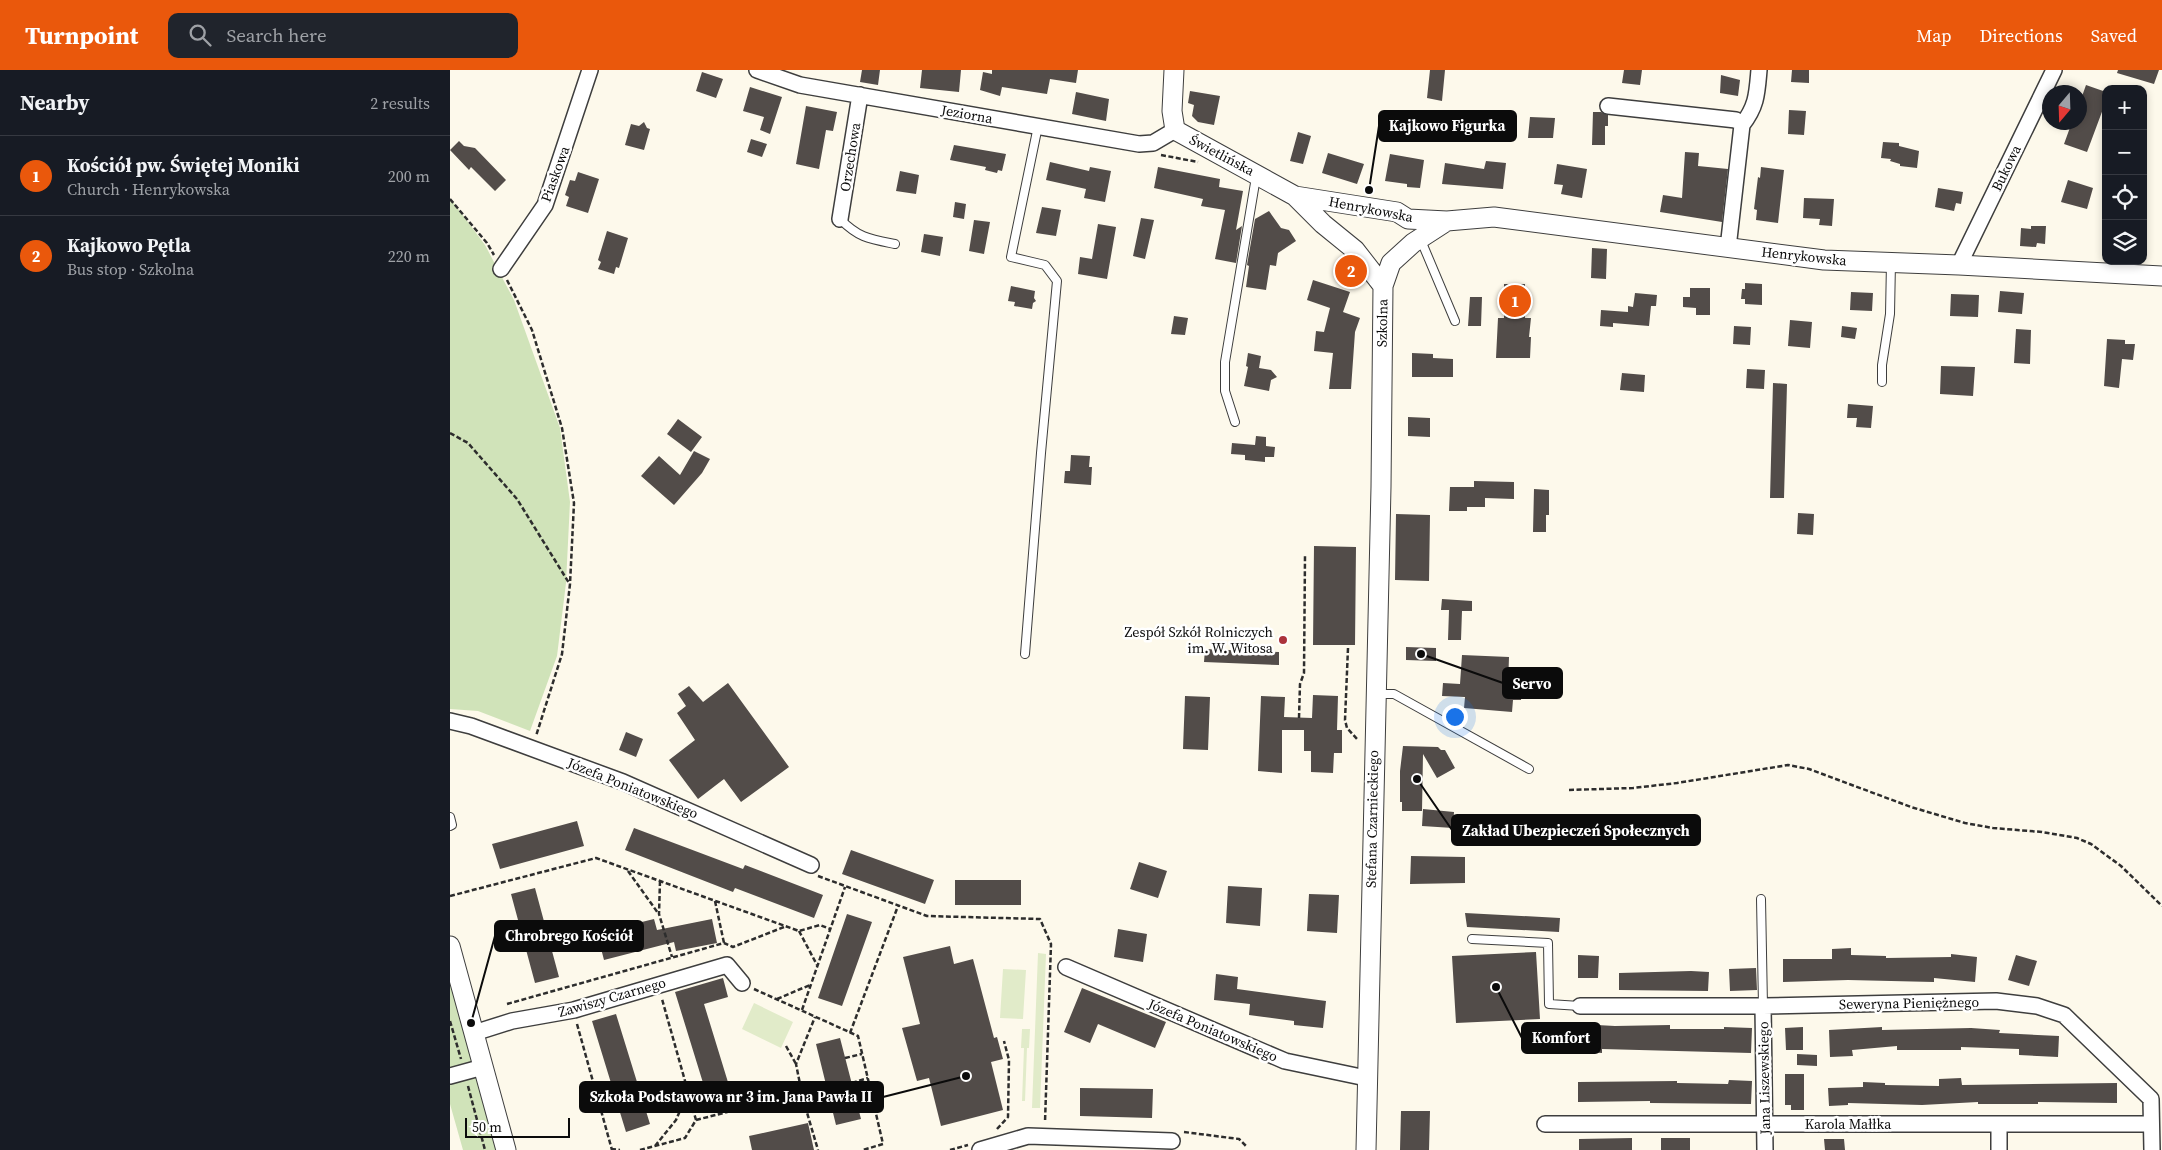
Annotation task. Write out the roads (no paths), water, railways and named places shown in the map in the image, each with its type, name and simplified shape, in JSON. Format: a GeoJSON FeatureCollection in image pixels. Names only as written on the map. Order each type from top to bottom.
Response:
{"type":"FeatureCollection","features":[{"type":"Feature","properties":{"kind":"street","name":"Piaskowa"},"geometry":{"type":"LineString","coordinates":[[501,269],[545,205],[590,70]]}},
{"type":"Feature","properties":{"kind":"street","name":"Jeziorna"},"geometry":{"type":"LineString","coordinates":[[757,70],[800,85],[1139,144],[1154,143],[1175,130]]}},
{"type":"Feature","properties":{"kind":"street","name":"Świetlińska"},"geometry":{"type":"LineString","coordinates":[[1174,70],[1172,111],[1175,130],[1295,196]]}},
{"type":"Feature","properties":{"kind":"street"},"geometry":{"type":"LineString","coordinates":[[1728,248],[1742,125],[1757,100],[1760,70]]}},
{"type":"Feature","properties":{"kind":"street","name":"Bukowa"},"geometry":{"type":"LineString","coordinates":[[1959,265],[2054,70]]}},
{"type":"Feature","properties":{"kind":"street","name":"Orzechowa"},"geometry":{"type":"LineString","coordinates":[[840,219],[860,95]]}},
{"type":"Feature","properties":{"kind":"street"},"geometry":{"type":"LineString","coordinates":[[1608,106],[1736,120],[1742,125]]}},
{"type":"Feature","properties":{"kind":"street","name":"Henrykowska"},"geometry":{"type":"LineString","coordinates":[[1295,196],[1397,212],[1408,219],[1447,221],[1494,217],[1824,260],[2162,276]]}},
{"type":"Feature","properties":{"kind":"street","name":"Szkolna"},"geometry":{"type":"LineString","coordinates":[[1295,196],[1323,224],[1356,250],[1383,286],[1380,487]]}},
{"type":"Feature","properties":{"kind":"street"},"geometry":{"type":"LineString","coordinates":[[1323,224],[1338,202]]}},
{"type":"Feature","properties":{"kind":"street"},"geometry":{"type":"LineString","coordinates":[[1408,219],[1416,240]]}},
{"type":"Feature","properties":{"kind":"street","name":"Henrykowska"},"geometry":{"type":"LineString","coordinates":[[1383,286],[1391,264],[1416,240],[1447,221]]}},
{"type":"Feature","properties":{"kind":"street"},"geometry":{"type":"LineString","coordinates":[[1356,250],[1391,264]]}},
{"type":"Feature","properties":{"kind":"street","name":"Stefana Czarnieckiego"},"geometry":{"type":"LineString","coordinates":[[1366,1150],[1366,1078],[1380,487]]}},
{"type":"Feature","properties":{"kind":"street","name":"Józefa Poniatowskiego"},"geometry":{"type":"LineString","coordinates":[[450,721],[471,726],[623,782],[812,870]]}},
{"type":"Feature","properties":{"kind":"street"},"geometry":{"type":"LineString","coordinates":[[450,946],[506,1150]]}},
{"type":"Feature","properties":{"kind":"street","name":"Zawiszy Czarnego"},"geometry":{"type":"LineString","coordinates":[[474,1033],[512,1021],[574,1010],[727,965],[742,983]]}},
{"type":"Feature","properties":{"kind":"street","name":"Józefa Poniatowskiego"},"geometry":{"type":"LineString","coordinates":[[1066,967],[1285,1062],[1366,1078]]}},
{"type":"Feature","properties":{"kind":"street","name":"Seweryna Pieniężnego"},"geometry":{"type":"LineString","coordinates":[[1580,1006],[1762,1006],[1996,1001],[2037,1006],[2064,1015],[2150,1099],[2152,1150]]}},
{"type":"Feature","properties":{"kind":"street","name":"Jana Liszewskiego"},"geometry":{"type":"LineString","coordinates":[[1762,1006],[1765,1150]]}},
{"type":"Feature","properties":{"kind":"street"},"geometry":{"type":"LineString","coordinates":[[450,1076],[483,1067]]}},
{"type":"Feature","properties":{"kind":"street","name":"Karola Małłka"},"geometry":{"type":"LineString","coordinates":[[1545,1124],[2151,1124]]}},
{"type":"Feature","properties":{"kind":"street"},"geometry":{"type":"LineString","coordinates":[[1999,1124],[1999,1150]]}},
{"type":"Feature","properties":{"kind":"street"},"geometry":{"type":"LineString","coordinates":[[980,1150],[1028,1136],[1177,1136]]}},
{"type":"Feature","properties":{"kind":"lane"},"geometry":{"type":"LineString","coordinates":[[1026,654],[1041,453],[1057,281],[1045,265],[1012,257],[1038,126]]}},
{"type":"Feature","properties":{"kind":"lane"},"geometry":{"type":"LineString","coordinates":[[1235,422],[1225,391],[1225,362],[1255,183],[1259,175]]}},
{"type":"Feature","properties":{"kind":"lane"},"geometry":{"type":"LineString","coordinates":[[840,219],[850,229],[863,237],[895,244]]}},
{"type":"Feature","properties":{"kind":"lane"},"geometry":{"type":"LineString","coordinates":[[1416,240],[1455,321]]}},
{"type":"Feature","properties":{"kind":"lane"},"geometry":{"type":"LineString","coordinates":[[1882,382],[1882,365],[1890,314],[1891,262]]}},
{"type":"Feature","properties":{"kind":"lane"},"geometry":{"type":"LineString","coordinates":[[1376,694],[1394,694],[1529,770]]}},
{"type":"Feature","properties":{"kind":"lane"},"geometry":{"type":"LineString","coordinates":[[450,817],[452,825],[450,826]]}},
{"type":"Feature","properties":{"kind":"lane"},"geometry":{"type":"LineString","coordinates":[[1761,899],[1762,1006]]}},
{"type":"Feature","properties":{"kind":"lane"},"geometry":{"type":"LineString","coordinates":[[1472,939],[1548,943],[1549,1004],[1580,1006]]}},
{"type":"Feature","properties":{"kind":"place","name":"Kajkowo Figurka"},"geometry":{"type":"Point","coordinates":[1369,190]}},
{"type":"Feature","properties":{"kind":"place","name":"Kajkowo Pętla"},"geometry":{"type":"Point","coordinates":[1351,271]}},
{"type":"Feature","properties":{"kind":"place","name":"Kościół pw. Świętej Moniki"},"geometry":{"type":"Point","coordinates":[1515,301]}},
{"type":"Feature","properties":{"kind":"place","name":"Zespół Szkół Rolniczych im. W. Witosa"},"geometry":{"type":"Point","coordinates":[1283,640]}},
{"type":"Feature","properties":{"kind":"place","name":"Servo"},"geometry":{"type":"Point","coordinates":[1421,654]}},
{"type":"Feature","properties":{"kind":"place","name":"Zakład Ubezpieczeń Społecznych"},"geometry":{"type":"Point","coordinates":[1417,779]}},
{"type":"Feature","properties":{"kind":"place","name":"Komfort"},"geometry":{"type":"Point","coordinates":[1496,987]}},
{"type":"Feature","properties":{"kind":"place","name":"Chrobrego Kościół"},"geometry":{"type":"Point","coordinates":[471,1023]}},
{"type":"Feature","properties":{"kind":"place","name":"Szkoła Podstawowa nr 3 im. Jana Pawła II"},"geometry":{"type":"Point","coordinates":[966,1076]}}]}
